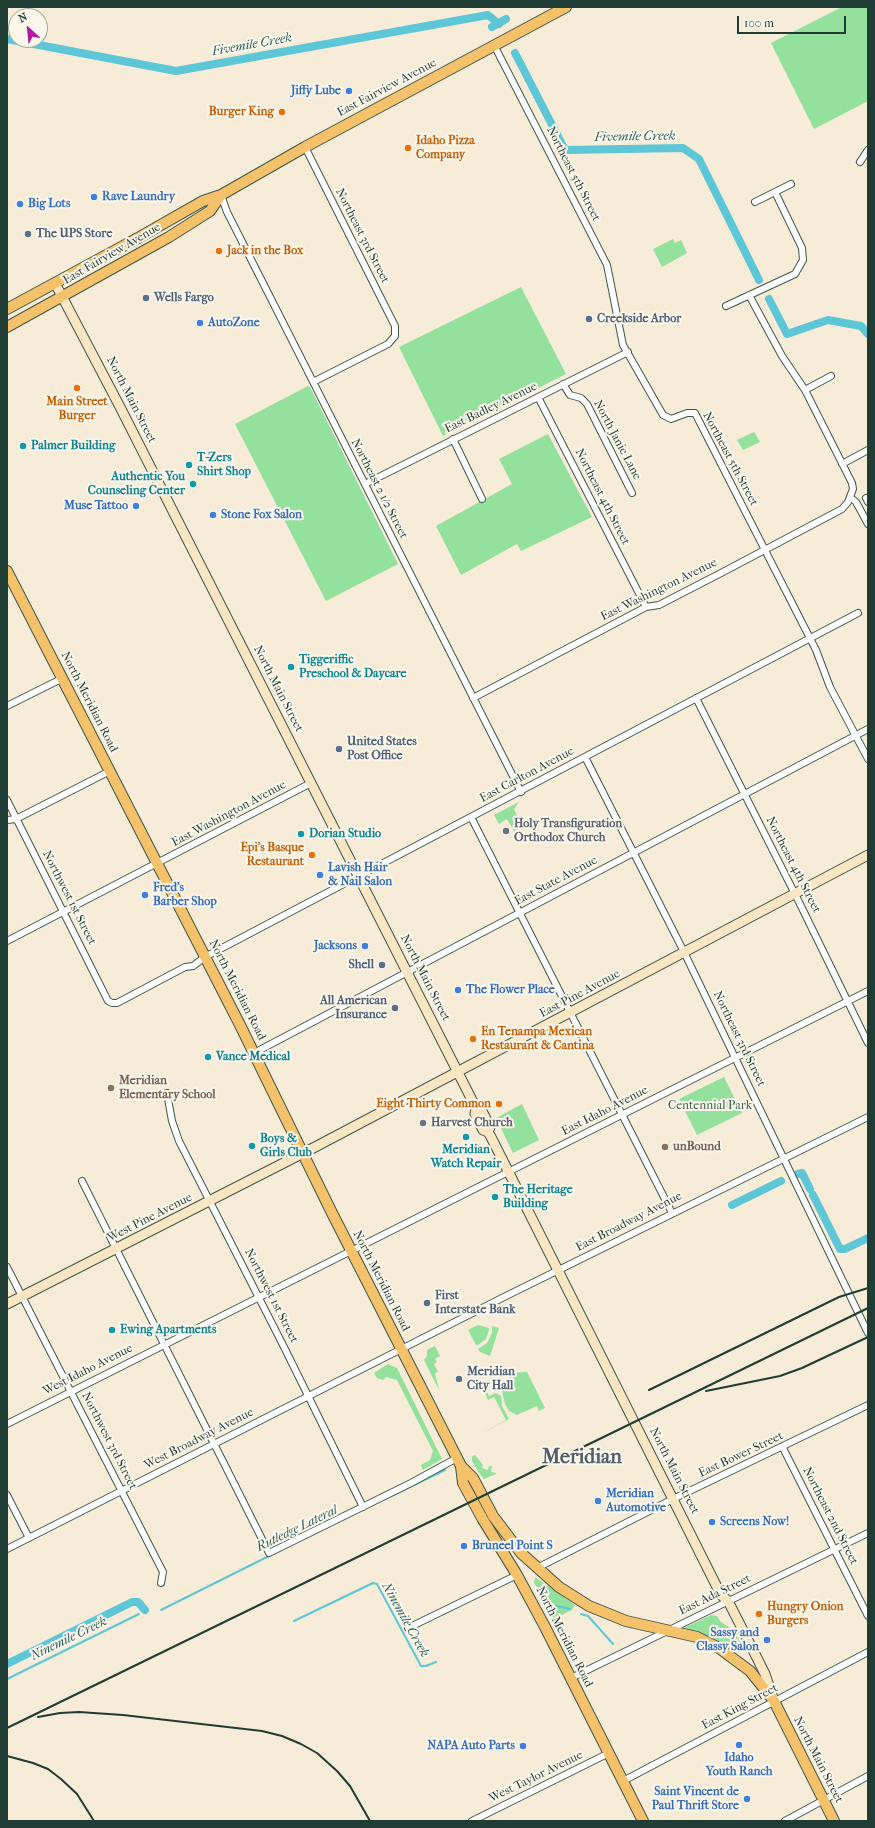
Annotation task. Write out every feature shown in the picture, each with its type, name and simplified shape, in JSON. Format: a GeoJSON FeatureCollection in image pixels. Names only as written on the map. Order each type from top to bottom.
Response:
{"type":"FeatureCollection","features":[{"type":"Feature","properties":{"kind":"main road","name":"East Fairview Avenue"},"geometry":{"type":"LineString","coordinates":[[7,309],[203,201],[221,195],[305,147],[566,7]]}},
{"type":"Feature","properties":{"kind":"main road","name":"East Fairview Avenue"},"geometry":{"type":"LineString","coordinates":[[7,327],[157,244],[210,212],[221,195]]}},
{"type":"Feature","properties":{"kind":"main road","name":"North Meridian Road"},"geometry":{"type":"LineString","coordinates":[[7,571],[11,587],[63,678],[254,1053],[351,1250],[459,1462],[473,1478],[503,1530],[521,1553],[537,1568],[559,1586],[590,1606],[626,1621],[697,1637],[725,1652],[750,1671],[774,1701]]}},
{"type":"Feature","properties":{"kind":"main road","name":"North Meridian Road"},"geometry":{"type":"LineString","coordinates":[[459,1462],[463,1483],[482,1518],[517,1575],[643,1821]]}},
{"type":"Feature","properties":{"kind":"main road","name":"North Main Street"},"geometry":{"type":"LineString","coordinates":[[774,1701],[834,1821]]}},
{"type":"Feature","properties":{"kind":"street","name":"Northeast 5th Street"},"geometry":{"type":"LineString","coordinates":[[494,45],[607,265],[611,276],[624,345],[663,415],[671,419],[687,413],[695,413],[810,638],[830,687],[868,759]]}},
{"type":"Feature","properties":{"kind":"street","name":"Northeast 3rd Street"},"geometry":{"type":"LineString","coordinates":[[305,147],[395,326],[395,336],[388,344],[313,382]]}},
{"type":"Feature","properties":{"kind":"street"},"geometry":{"type":"LineString","coordinates":[[860,162],[868,150]]}},
{"type":"Feature","properties":{"kind":"street"},"geometry":{"type":"LineString","coordinates":[[755,202],[791,184]]}},
{"type":"Feature","properties":{"kind":"street"},"geometry":{"type":"LineString","coordinates":[[726,306],[795,274],[803,260],[802,248],[775,192]]}},
{"type":"Feature","properties":{"kind":"street","name":"Northeast 2 1/2 Street"},"geometry":{"type":"LineString","coordinates":[[221,195],[227,212],[521,792]]}},
{"type":"Feature","properties":{"kind":"street","name":"North Main Street"},"geometry":{"type":"LineString","coordinates":[[55,283],[476,1108],[474,1114],[483,1130],[488,1132],[721,1595],[728,1601],[765,1674],[774,1701]]}},
{"type":"Feature","properties":{"kind":"street"},"geometry":{"type":"LineString","coordinates":[[749,296],[782,356],[805,390],[852,483],[851,498],[856,502],[868,524]]}},
{"type":"Feature","properties":{"kind":"street","name":"East Badley Avenue"},"geometry":{"type":"LineString","coordinates":[[365,484],[628,352]]}},
{"type":"Feature","properties":{"kind":"street"},"geometry":{"type":"LineString","coordinates":[[805,390],[831,376]]}},
{"type":"Feature","properties":{"kind":"street","name":"North Janie Lane"},"geometry":{"type":"LineString","coordinates":[[563,384],[570,395],[581,398],[587,404],[632,493]]}},
{"type":"Feature","properties":{"kind":"street","name":"Northeast 4th Street"},"geometry":{"type":"LineString","coordinates":[[538,397],[646,607]]}},
{"type":"Feature","properties":{"kind":"street"},"geometry":{"type":"LineString","coordinates":[[453,439],[482,498]]}},
{"type":"Feature","properties":{"kind":"street"},"geometry":{"type":"LineString","coordinates":[[842,464],[868,450]]}},
{"type":"Feature","properties":{"kind":"street","name":"East Washington Avenue"},"geometry":{"type":"LineString","coordinates":[[473,698],[646,607],[659,605],[842,509],[851,498]]}},
{"type":"Feature","properties":{"kind":"street","name":"East Carlton Avenue"},"geometry":{"type":"LineString","coordinates":[[112,1003],[117,1002],[185,968],[193,966],[205,957],[521,792],[858,613]]}},
{"type":"Feature","properties":{"kind":"street"},"geometry":{"type":"LineString","coordinates":[[7,706],[63,678]]}},
{"type":"Feature","properties":{"kind":"street","name":"Northeast 4th Street"},"geometry":{"type":"LineString","coordinates":[[696,698],[868,1043]]}},
{"type":"Feature","properties":{"kind":"street","name":"East State Avenue"},"geometry":{"type":"LineString","coordinates":[[254,1053],[868,729]]}},
{"type":"Feature","properties":{"kind":"street","name":"Northeast 3rd Street"},"geometry":{"type":"LineString","coordinates":[[585,757],[684,952],[785,1158],[868,1333]]}},
{"type":"Feature","properties":{"kind":"street"},"geometry":{"type":"LineString","coordinates":[[7,820],[16,819],[110,771]]}},
{"type":"Feature","properties":{"kind":"street","name":"East Washington Avenue"},"geometry":{"type":"LineString","coordinates":[[7,941],[158,864],[311,783]]}},
{"type":"Feature","properties":{"kind":"street","name":"Northwest 1st Street"},"geometry":{"type":"LineString","coordinates":[[7,800],[108,1001],[112,1003]]}},
{"type":"Feature","properties":{"kind":"street"},"geometry":{"type":"LineString","coordinates":[[471,817],[672,1213]]}},
{"type":"Feature","properties":{"kind":"street","name":"East Pine Avenue"},"geometry":{"type":"LineString","coordinates":[[303,1153],[868,855]]}},
{"type":"Feature","properties":{"kind":"street","name":"East Idaho Avenue"},"geometry":{"type":"LineString","coordinates":[[351,1250],[868,990]]}},
{"type":"Feature","properties":{"kind":"street","name":"Northwest 1st Street"},"geometry":{"type":"LineString","coordinates":[[167,1093],[172,1121],[179,1141],[363,1507]]}},
{"type":"Feature","properties":{"kind":"street","name":"East Broadway Avenue"},"geometry":{"type":"LineString","coordinates":[[401,1349],[672,1213],[868,1118]]}},
{"type":"Feature","properties":{"kind":"street","name":"West Pine Avenue"},"geometry":{"type":"LineString","coordinates":[[7,1304],[303,1153]]}},
{"type":"Feature","properties":{"kind":"street"},"geometry":{"type":"LineString","coordinates":[[82,1181],[269,1553],[459,1462]]}},
{"type":"Feature","properties":{"kind":"street","name":"West Idaho Avenue"},"geometry":{"type":"LineString","coordinates":[[7,1424],[259,1298],[351,1250]]}},
{"type":"Feature","properties":{"kind":"street","name":"Northwest 3rd Street"},"geometry":{"type":"LineString","coordinates":[[7,1268],[72,1391],[163,1572],[161,1583]]}},
{"type":"Feature","properties":{"kind":"street","name":"West Broadway Avenue"},"geometry":{"type":"LineString","coordinates":[[7,1549],[401,1349]]}},
{"type":"Feature","properties":{"kind":"street","name":"East Bower Street"},"geometry":{"type":"LineString","coordinates":[[537,1568],[673,1498],[782,1448],[868,1405]]}},
{"type":"Feature","properties":{"kind":"street","name":"Northeast 2nd Street"},"geometry":{"type":"LineString","coordinates":[[782,1448],[868,1616]]}},
{"type":"Feature","properties":{"kind":"street"},"geometry":{"type":"LineString","coordinates":[[7,1495],[29,1538]]}},
{"type":"Feature","properties":{"kind":"street","name":"East Ada Street"},"geometry":{"type":"LineString","coordinates":[[571,1678],[868,1533]]}},
{"type":"Feature","properties":{"kind":"street"},"geometry":{"type":"LineString","coordinates":[[408,1628],[517,1575]]}},
{"type":"Feature","properties":{"kind":"street","name":"East King Street"},"geometry":{"type":"LineString","coordinates":[[623,1781],[868,1652]]}},
{"type":"Feature","properties":{"kind":"street","name":"West Taylor Avenue"},"geometry":{"type":"LineString","coordinates":[[472,1821],[609,1753]]}},
{"type":"Feature","properties":{"kind":"street"},"geometry":{"type":"LineString","coordinates":[[784,1821],[868,1776]]}},
{"type":"Feature","properties":{"kind":"green space"},"geometry":{"type":"Polygon","coordinates":[[[842,7],[868,7],[868,101],[814,129],[771,43],[842,7]]]}},
{"type":"Feature","properties":{"kind":"green space"},"geometry":{"type":"Polygon","coordinates":[[[673,239],[675,243],[681,240],[687,253],[662,267],[653,249],[673,239]]]}},
{"type":"Feature","properties":{"kind":"green space"},"geometry":{"type":"Polygon","coordinates":[[[521,287],[566,374],[443,436],[399,347],[521,287]]]}},
{"type":"Feature","properties":{"kind":"green space"},"geometry":{"type":"Polygon","coordinates":[[[308,386],[310,387],[398,564],[326,601],[235,424],[308,386]]]}},
{"type":"Feature","properties":{"kind":"green space"},"geometry":{"type":"Polygon","coordinates":[[[754,432],[760,442],[743,450],[737,440],[754,432]]]}},
{"type":"Feature","properties":{"kind":"green space"},"geometry":{"type":"Polygon","coordinates":[[[548,434],[592,517],[521,551],[517,544],[461,575],[436,526],[512,484],[499,459],[548,434]]]}},
{"type":"Feature","properties":{"kind":"green space"},"geometry":{"type":"Polygon","coordinates":[[[519,802],[514,809],[522,827],[514,831],[507,819],[499,824],[494,815],[519,802]]]}},
{"type":"Feature","properties":{"kind":"green space","name":"Centennial Park"},"geometry":{"type":"Polygon","coordinates":[[[724,1077],[742,1113],[697,1135],[679,1099],[724,1077]]]}},
{"type":"Feature","properties":{"kind":"green space"},"geometry":{"type":"Polygon","coordinates":[[[522,1104],[539,1140],[513,1153],[496,1118],[522,1104]]]}},
{"type":"Feature","properties":{"kind":"green space"},"geometry":{"type":"Polygon","coordinates":[[[478,1325],[489,1328],[489,1330],[486,1339],[476,1345],[468,1330],[478,1325]]]}},
{"type":"Feature","properties":{"kind":"green space"},"geometry":{"type":"Polygon","coordinates":[[[492,1326],[499,1328],[490,1356],[480,1352],[478,1349],[487,1343],[492,1333],[492,1326]]]}},
{"type":"Feature","properties":{"kind":"green space"},"geometry":{"type":"Polygon","coordinates":[[[435,1346],[440,1356],[435,1359],[437,1362],[434,1364],[438,1372],[435,1373],[439,1390],[424,1360],[427,1356],[427,1350],[435,1346]]]}},
{"type":"Feature","properties":{"kind":"green space"},"geometry":{"type":"Polygon","coordinates":[[[388,1364],[397,1368],[442,1459],[423,1470],[421,1465],[430,1460],[433,1451],[397,1380],[386,1377],[383,1380],[377,1378],[374,1373],[388,1364]]]}},
{"type":"Feature","properties":{"kind":"green space"},"geometry":{"type":"Polygon","coordinates":[[[527,1372],[545,1408],[539,1411],[537,1406],[517,1415],[509,1411],[505,1404],[502,1391],[503,1385],[507,1383],[511,1373],[527,1372]]]}},
{"type":"Feature","properties":{"kind":"green space"},"geometry":{"type":"Polygon","coordinates":[[[484,1385],[489,1396],[496,1393],[501,1396],[502,1406],[509,1419],[479,1435],[506,1420],[494,1397],[488,1400],[482,1386],[484,1385]]]}},
{"type":"Feature","properties":{"kind":"green space"},"geometry":{"type":"Polygon","coordinates":[[[475,1455],[483,1465],[482,1468],[488,1470],[489,1466],[492,1466],[491,1472],[496,1474],[484,1479],[472,1461],[472,1456],[475,1455]]]}},
{"type":"Feature","properties":{"kind":"green space"},"geometry":{"type":"Polygon","coordinates":[[[535,1577],[575,1605],[572,1610],[551,1620],[543,1605],[547,1602],[546,1599],[534,1583],[535,1577]]]}},
{"type":"Feature","properties":{"kind":"green space"},"geometry":{"type":"Polygon","coordinates":[[[711,1615],[717,1616],[721,1622],[735,1631],[740,1643],[737,1648],[732,1650],[716,1640],[684,1628],[711,1615]]]}},
{"type":"Feature","properties":{"kind":"waterway","name":"Fivemile Creek"},"geometry":{"type":"LineString","coordinates":[[7,39],[176,71],[488,15],[499,24]]}},
{"type":"Feature","properties":{"kind":"waterway","name":"Fivemile Creek"},"geometry":{"type":"LineString","coordinates":[[492,27],[506,19]]}},
{"type":"Feature","properties":{"kind":"waterway","name":"Fivemile Creek"},"geometry":{"type":"LineString","coordinates":[[515,53],[565,150],[683,148],[699,159],[759,280]]}},
{"type":"Feature","properties":{"kind":"waterway","name":"Fivemile Creek"},"geometry":{"type":"LineString","coordinates":[[769,299],[787,334],[828,320],[861,326],[868,334]]}},
{"type":"Feature","properties":{"kind":"waterway"},"geometry":{"type":"LineString","coordinates":[[798,1174],[802,1173],[810,1189]]}},
{"type":"Feature","properties":{"kind":"waterway"},"geometry":{"type":"LineString","coordinates":[[732,1205],[781,1181]]}},
{"type":"Feature","properties":{"kind":"waterway"},"geometry":{"type":"LineString","coordinates":[[813,1195],[840,1249],[845,1249],[868,1238]]}},
{"type":"Feature","properties":{"kind":"waterway","name":"Rutledge Lateral"},"geometry":{"type":"LineString","coordinates":[[383,1500],[445,1470]]}},
{"type":"Feature","properties":{"kind":"waterway","name":"Rutledge Lateral"},"geometry":{"type":"LineString","coordinates":[[161,1610],[271,1555]]}},
{"type":"Feature","properties":{"kind":"waterway","name":"Ninemile Creek"},"geometry":{"type":"LineString","coordinates":[[294,1621],[373,1583],[377,1584],[421,1666],[426,1666],[436,1662]]}},
{"type":"Feature","properties":{"kind":"waterway","name":"Rutledge Lateral"},"geometry":{"type":"LineString","coordinates":[[7,1664],[132,1602],[138,1602],[145,1610]]}},
{"type":"Feature","properties":{"kind":"waterway","name":"Ninemile Creek"},"geometry":{"type":"LineString","coordinates":[[546,1609],[557,1606],[570,1609]]}},
{"type":"Feature","properties":{"kind":"waterway","name":"Ninemile Creek"},"geometry":{"type":"LineString","coordinates":[[7,1679],[139,1614]]}},
{"type":"Feature","properties":{"kind":"waterway","name":"Ninemile Creek"},"geometry":{"type":"LineString","coordinates":[[581,1614],[588,1616],[613,1644]]}},
{"type":"Feature","properties":{"kind":"railway"},"geometry":{"type":"LineString","coordinates":[[649,1390],[839,1297],[868,1288]]}},
{"type":"Feature","properties":{"kind":"railway"},"geometry":{"type":"LineString","coordinates":[[7,1728],[868,1308]]}},
{"type":"Feature","properties":{"kind":"railway"},"geometry":{"type":"LineString","coordinates":[[706,1391],[780,1376],[802,1368],[868,1337]]}},
{"type":"Feature","properties":{"kind":"railway"},"geometry":{"type":"LineString","coordinates":[[38,1717],[60,1713],[79,1712],[123,1715],[262,1731],[282,1736],[317,1753],[337,1771],[350,1786],[370,1821]]}},
{"type":"Feature","properties":{"kind":"railway"},"geometry":{"type":"LineString","coordinates":[[7,1756],[48,1769],[77,1794],[94,1821]]}},
{"type":"Feature","properties":{"kind":"place","name":"Jiffy Lube"},"geometry":{"type":"Point","coordinates":[349,91]}},
{"type":"Feature","properties":{"kind":"place","name":"Burger King"},"geometry":{"type":"Point","coordinates":[282,112]}},
{"type":"Feature","properties":{"kind":"place","name":"Idaho Pizza Company"},"geometry":{"type":"Point","coordinates":[408,148]}},
{"type":"Feature","properties":{"kind":"place","name":"Rave Laundry"},"geometry":{"type":"Point","coordinates":[94,197]}},
{"type":"Feature","properties":{"kind":"place","name":"Big Lots"},"geometry":{"type":"Point","coordinates":[20,204]}},
{"type":"Feature","properties":{"kind":"place","name":"The UPS Store"},"geometry":{"type":"Point","coordinates":[28,234]}},
{"type":"Feature","properties":{"kind":"place","name":"Jack in the Box"},"geometry":{"type":"Point","coordinates":[219,251]}},
{"type":"Feature","properties":{"kind":"place","name":"Wells Fargo"},"geometry":{"type":"Point","coordinates":[146,298]}},
{"type":"Feature","properties":{"kind":"place","name":"Creekside Arbor"},"geometry":{"type":"Point","coordinates":[589,319]}},
{"type":"Feature","properties":{"kind":"place","name":"AutoZone"},"geometry":{"type":"Point","coordinates":[200,323]}},
{"type":"Feature","properties":{"kind":"place","name":"Main Street Burger"},"geometry":{"type":"Point","coordinates":[77,388]}},
{"type":"Feature","properties":{"kind":"place","name":"Palmer Building"},"geometry":{"type":"Point","coordinates":[23,446]}},
{"type":"Feature","properties":{"kind":"place","name":"T-Zers Shirt Shop"},"geometry":{"type":"Point","coordinates":[189,465]}},
{"type":"Feature","properties":{"kind":"place","name":"Authentic You Counseling Center"},"geometry":{"type":"Point","coordinates":[193,484]}},
{"type":"Feature","properties":{"kind":"place","name":"Muse Tattoo"},"geometry":{"type":"Point","coordinates":[136,506]}},
{"type":"Feature","properties":{"kind":"place","name":"Stone Fox Salon"},"geometry":{"type":"Point","coordinates":[213,515]}},
{"type":"Feature","properties":{"kind":"place","name":"Tiggeriffic Preschool & Daycare"},"geometry":{"type":"Point","coordinates":[291,667]}},
{"type":"Feature","properties":{"kind":"place","name":"United States Post Office"},"geometry":{"type":"Point","coordinates":[339,749]}},
{"type":"Feature","properties":{"kind":"place","name":"Holy Transfiguration Orthodox Church"},"geometry":{"type":"Point","coordinates":[506,831]}},
{"type":"Feature","properties":{"kind":"place","name":"Dorian Studio"},"geometry":{"type":"Point","coordinates":[301,834]}},
{"type":"Feature","properties":{"kind":"place","name":"Epi's Basque Restaurant"},"geometry":{"type":"Point","coordinates":[312,855]}},
{"type":"Feature","properties":{"kind":"place","name":"Lavish Hair & Nail Salon"},"geometry":{"type":"Point","coordinates":[320,875]}},
{"type":"Feature","properties":{"kind":"place","name":"Fred's Barber Shop"},"geometry":{"type":"Point","coordinates":[145,895]}},
{"type":"Feature","properties":{"kind":"place","name":"Jacksons"},"geometry":{"type":"Point","coordinates":[365,946]}},
{"type":"Feature","properties":{"kind":"place","name":"Shell"},"geometry":{"type":"Point","coordinates":[382,965]}},
{"type":"Feature","properties":{"kind":"place","name":"The Flower Place"},"geometry":{"type":"Point","coordinates":[458,990]}},
{"type":"Feature","properties":{"kind":"place","name":"All American Insurance"},"geometry":{"type":"Point","coordinates":[395,1008]}},
{"type":"Feature","properties":{"kind":"place","name":"En Tenampa Mexican Restaurant & Cantina"},"geometry":{"type":"Point","coordinates":[473,1039]}},
{"type":"Feature","properties":{"kind":"place","name":"Vance Medical"},"geometry":{"type":"Point","coordinates":[208,1057]}},
{"type":"Feature","properties":{"kind":"place","name":"Meridian Elementary School"},"geometry":{"type":"Point","coordinates":[111,1088]}},
{"type":"Feature","properties":{"kind":"place","name":"Eight Thirty Common"},"geometry":{"type":"Point","coordinates":[499,1104]}},
{"type":"Feature","properties":{"kind":"place","name":"Harvest Church"},"geometry":{"type":"Point","coordinates":[423,1123]}},
{"type":"Feature","properties":{"kind":"place","name":"Meridian Watch Repair"},"geometry":{"type":"Point","coordinates":[466,1137]}},
{"type":"Feature","properties":{"kind":"place","name":"Boys & Girls Club"},"geometry":{"type":"Point","coordinates":[252,1146]}},
{"type":"Feature","properties":{"kind":"place","name":"unBound"},"geometry":{"type":"Point","coordinates":[665,1147]}},
{"type":"Feature","properties":{"kind":"place","name":"The Heritage Building"},"geometry":{"type":"Point","coordinates":[495,1197]}},
{"type":"Feature","properties":{"kind":"place","name":"First Interstate Bank"},"geometry":{"type":"Point","coordinates":[427,1303]}},
{"type":"Feature","properties":{"kind":"place","name":"Ewing Apartments"},"geometry":{"type":"Point","coordinates":[112,1330]}},
{"type":"Feature","properties":{"kind":"place","name":"Meridian City Hall"},"geometry":{"type":"Point","coordinates":[459,1379]}},
{"type":"Feature","properties":{"kind":"place","name":"Meridian Automotive"},"geometry":{"type":"Point","coordinates":[598,1501]}},
{"type":"Feature","properties":{"kind":"place","name":"Screens Now!"},"geometry":{"type":"Point","coordinates":[712,1522]}},
{"type":"Feature","properties":{"kind":"place","name":"Bruneel Point S"},"geometry":{"type":"Point","coordinates":[464,1546]}},
{"type":"Feature","properties":{"kind":"place","name":"Hungry Onion Burgers"},"geometry":{"type":"Point","coordinates":[759,1614]}},
{"type":"Feature","properties":{"kind":"place","name":"Sassy and Classy Salon"},"geometry":{"type":"Point","coordinates":[767,1640]}},
{"type":"Feature","properties":{"kind":"place","name":"Idaho Youth Ranch"},"geometry":{"type":"Point","coordinates":[739,1745]}},
{"type":"Feature","properties":{"kind":"place","name":"NAPA Auto Parts"},"geometry":{"type":"Point","coordinates":[523,1746]}},
{"type":"Feature","properties":{"kind":"place","name":"Saint Vincent de Paul Thrift Store"},"geometry":{"type":"Point","coordinates":[747,1799]}},
{"type":"Feature","properties":{"kind":"district","name":"Meridian"},"geometry":{"type":"Point","coordinates":[582,1458]}}]}
